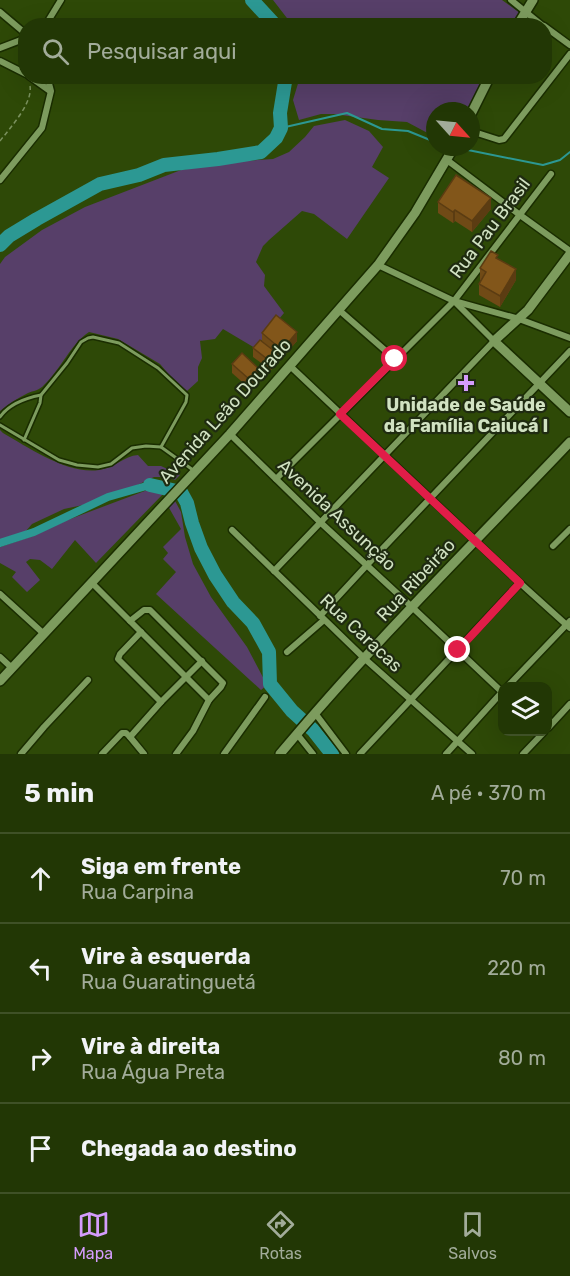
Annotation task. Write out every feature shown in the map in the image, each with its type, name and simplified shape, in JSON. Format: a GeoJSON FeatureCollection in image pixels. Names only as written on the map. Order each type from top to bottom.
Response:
{"type":"FeatureCollection","features":[{"type":"Feature","properties":{"kind":"main road"},"geometry":{"type":"LineString","coordinates":[[521,18],[533,0]]}},
{"type":"Feature","properties":{"kind":"main road"},"geometry":{"type":"LineString","coordinates":[[477,102],[486,84]]}},
{"type":"Feature","properties":{"kind":"main road","name":"Avenida Leão Dourado"},"geometry":{"type":"LineString","coordinates":[[0,681],[230,434],[378,265],[415,213],[449,156]]}},
{"type":"Feature","properties":{"kind":"main road"},"geometry":{"type":"LineString","coordinates":[[570,252],[528,310],[494,341],[570,412]]}},
{"type":"Feature","properties":{"kind":"main road","name":"Rua Ribeirão"},"geometry":{"type":"LineString","coordinates":[[280,754],[412,607],[570,442]]}},
{"type":"Feature","properties":{"kind":"street"},"geometry":{"type":"LineString","coordinates":[[50,18],[61,0]]}},
{"type":"Feature","properties":{"kind":"street"},"geometry":{"type":"LineString","coordinates":[[511,0],[533,18]]}},
{"type":"Feature","properties":{"kind":"street"},"geometry":{"type":"LineString","coordinates":[[0,12],[18,29]]}},
{"type":"Feature","properties":{"kind":"street"},"geometry":{"type":"LineString","coordinates":[[552,32],[570,45]]}},
{"type":"Feature","properties":{"kind":"street"},"geometry":{"type":"LineString","coordinates":[[0,48],[18,40]]}},
{"type":"Feature","properties":{"kind":"street"},"geometry":{"type":"LineString","coordinates":[[552,78],[570,54]]}},
{"type":"Feature","properties":{"kind":"street"},"geometry":{"type":"LineString","coordinates":[[0,61],[18,71]]}},
{"type":"Feature","properties":{"kind":"street"},"geometry":{"type":"LineString","coordinates":[[39,84],[51,92]]}},
{"type":"Feature","properties":{"kind":"street"},"geometry":{"type":"LineString","coordinates":[[0,180],[42,128],[51,92],[50,84]]}},
{"type":"Feature","properties":{"kind":"street"},"geometry":{"type":"LineString","coordinates":[[480,134],[499,140],[504,139],[547,84]]}},
{"type":"Feature","properties":{"kind":"street"},"geometry":{"type":"LineString","coordinates":[[447,160],[570,252]]}},
{"type":"Feature","properties":{"kind":"street","name":"Rua Pau Brasil"},"geometry":{"type":"LineString","coordinates":[[276,479],[454,301],[551,174]]}},
{"type":"Feature","properties":{"kind":"street"},"geometry":{"type":"LineString","coordinates":[[378,265],[454,301],[519,319],[570,338]]}},
{"type":"Feature","properties":{"kind":"street"},"geometry":{"type":"LineString","coordinates":[[274,571],[494,341],[454,301]]}},
{"type":"Feature","properties":{"kind":"street"},"geometry":{"type":"LineString","coordinates":[[339,310],[395,359]]}},
{"type":"Feature","properties":{"kind":"street"},"geometry":{"type":"LineString","coordinates":[[287,652],[322,618],[367,565],[570,351]]}},
{"type":"Feature","properties":{"kind":"street"},"geometry":{"type":"LineString","coordinates":[[289,365],[520,583],[569,625],[513,682]]}},
{"type":"Feature","properties":{"kind":"street","name":"Avenida Assunção"},"geometry":{"type":"LineString","coordinates":[[230,434],[320,522],[498,688]]}},
{"type":"Feature","properties":{"kind":"street"},"geometry":{"type":"LineString","coordinates":[[553,546],[570,529]]}},
{"type":"Feature","properties":{"kind":"street","name":"Rua Caracas"},"geometry":{"type":"LineString","coordinates":[[232,530],[365,659],[472,754]]}},
{"type":"Feature","properties":{"kind":"street"},"geometry":{"type":"LineString","coordinates":[[92,583],[209,700]]}},
{"type":"Feature","properties":{"kind":"street"},"geometry":{"type":"LineString","coordinates":[[360,754],[520,583]]}},
{"type":"Feature","properties":{"kind":"street"},"geometry":{"type":"LineString","coordinates":[[0,594],[44,634]]}},
{"type":"Feature","properties":{"kind":"street"},"geometry":{"type":"LineString","coordinates":[[130,621],[147,609],[152,612],[223,683],[209,700],[193,731],[176,754]]}},
{"type":"Feature","properties":{"kind":"street"},"geometry":{"type":"LineString","coordinates":[[141,632],[118,659],[161,702]]}},
{"type":"Feature","properties":{"kind":"street"},"geometry":{"type":"LineString","coordinates":[[0,657],[12,668]]}},
{"type":"Feature","properties":{"kind":"street"},"geometry":{"type":"LineString","coordinates":[[130,737],[202,661]]}},
{"type":"Feature","properties":{"kind":"street"},"geometry":{"type":"LineString","coordinates":[[21,754],[88,680]]}},
{"type":"Feature","properties":{"kind":"street"},"geometry":{"type":"LineString","coordinates":[[446,754],[498,696]]}},
{"type":"Feature","properties":{"kind":"street"},"geometry":{"type":"LineString","coordinates":[[224,754],[265,697]]}},
{"type":"Feature","properties":{"kind":"street"},"geometry":{"type":"LineString","coordinates":[[552,724],[570,704]]}},
{"type":"Feature","properties":{"kind":"street"},"geometry":{"type":"LineString","coordinates":[[314,714],[346,754]]}},
{"type":"Feature","properties":{"kind":"street"},"geometry":{"type":"LineString","coordinates":[[106,753],[122,733],[126,733],[144,754]]}},
{"type":"Feature","properties":{"kind":"street"},"geometry":{"type":"LineString","coordinates":[[298,733],[313,754]]}},
{"type":"Feature","properties":{"kind":"street"},"geometry":{"type":"LineString","coordinates":[[523,754],[540,736]]}},
{"type":"Feature","properties":{"kind":"lane"},"geometry":{"type":"LineString","coordinates":[[24,440],[40,403],[41,395],[81,342],[93,337],[119,343],[159,368],[187,395],[186,402],[161,447]]}},
{"type":"Feature","properties":{"kind":"lane"},"geometry":{"type":"LineString","coordinates":[[0,417],[19,402],[41,395]]}},
{"type":"Feature","properties":{"kind":"lane"},"geometry":{"type":"LineString","coordinates":[[0,425],[59,460],[77,465],[98,467],[111,464],[132,448],[146,446],[161,447],[195,471]]}},
{"type":"Feature","properties":{"kind":"path"},"geometry":{"type":"LineString","coordinates":[[0,141],[28,100],[31,90],[30,84]]}},
{"type":"Feature","properties":{"kind":"shaded area"},"geometry":{"type":"Polygon","coordinates":[[[273,0],[502,0],[520,13],[518,18],[287,18],[273,0]]]}},
{"type":"Feature","properties":{"kind":"shaded area"},"geometry":{"type":"Polygon","coordinates":[[[298,84],[482,84],[472,102],[426,102],[426,132],[407,122],[334,114],[321,114],[299,120],[293,100],[298,84]]]}},
{"type":"Feature","properties":{"kind":"shaded area"},"geometry":{"type":"Polygon","coordinates":[[[345,120],[369,131],[383,147],[372,167],[389,178],[347,239],[314,214],[302,211],[263,246],[256,262],[265,275],[264,286],[284,313],[255,348],[223,329],[215,339],[200,341],[202,358],[198,367],[198,381],[187,391],[176,383],[160,364],[118,339],[89,332],[76,344],[42,387],[0,411],[0,264],[5,257],[42,230],[85,207],[181,170],[231,162],[273,159],[289,152],[314,126],[345,120]]]}},
{"type":"Feature","properties":{"kind":"shaded area"},"geometry":{"type":"Polygon","coordinates":[[[0,430],[37,453],[75,468],[99,470],[138,455],[148,466],[161,466],[180,475],[175,480],[154,477],[125,491],[64,509],[32,524],[25,532],[0,539],[0,430]]]}},
{"type":"Feature","properties":{"kind":"shaded area"},"geometry":{"type":"Polygon","coordinates":[[[150,489],[164,493],[96,563],[75,540],[52,569],[40,560],[30,559],[26,562],[40,580],[27,592],[12,577],[16,572],[0,563],[0,547],[150,489]]]}},
{"type":"Feature","properties":{"kind":"shaded area"},"geometry":{"type":"Polygon","coordinates":[[[174,499],[181,512],[193,564],[211,597],[247,647],[267,685],[261,690],[156,594],[176,572],[163,559],[168,553],[163,547],[181,529],[168,506],[174,499]]]}},
{"type":"Feature","properties":{"kind":"water"},"geometry":{"type":"Polygon","coordinates":[[[313,720],[339,754],[324,754],[304,729],[313,720]]]}},
{"type":"Feature","properties":{"kind":"building"},"geometry":{"type":"Polygon","coordinates":[[[456,175],[491,198],[472,221],[438,202],[456,175]]]}},
{"type":"Feature","properties":{"kind":"building"},"geometry":{"type":"Polygon","coordinates":[[[491,251],[498,255],[496,258],[516,269],[500,296],[479,284],[486,272],[480,268],[491,251]]]}},
{"type":"Feature","properties":{"kind":"building"},"geometry":{"type":"Polygon","coordinates":[[[276,315],[297,332],[282,350],[262,333],[276,315]]]}},
{"type":"Feature","properties":{"kind":"building"},"geometry":{"type":"Polygon","coordinates":[[[260,340],[278,354],[271,362],[253,348],[260,340]]]}},
{"type":"Feature","properties":{"kind":"building"},"geometry":{"type":"Polygon","coordinates":[[[242,353],[258,368],[249,379],[232,364],[242,353]]]}},
{"type":"Feature","properties":{"kind":"waterway"},"geometry":{"type":"LineString","coordinates":[[252,0],[269,18]]}},
{"type":"Feature","properties":{"kind":"waterway"},"geometry":{"type":"LineString","coordinates":[[0,245],[9,236],[100,184],[139,175],[164,165],[261,152],[276,138],[281,128],[280,113],[285,84]]}},
{"type":"Feature","properties":{"kind":"waterway"},"geometry":{"type":"LineString","coordinates":[[281,128],[347,113],[382,129],[408,131],[426,138]]}},
{"type":"Feature","properties":{"kind":"waterway"},"geometry":{"type":"LineString","coordinates":[[480,152],[543,165],[560,160],[570,152]]}},
{"type":"Feature","properties":{"kind":"waterway"},"geometry":{"type":"LineString","coordinates":[[0,543],[34,532],[108,497],[150,485]]}},
{"type":"Feature","properties":{"kind":"waterway"},"geometry":{"type":"LineString","coordinates":[[150,485],[181,492],[187,503],[201,548],[215,575],[233,602],[253,623],[269,652],[270,684],[332,754]]}},
{"type":"Feature","properties":{"kind":"place","name":"Unidade de Saúde da Família Caiucá I"},"geometry":{"type":"Point","coordinates":[466,383]}},
{"type":"Feature","properties":{"kind":"route"},"geometry":{"type":"LineString","coordinates":[[395,359],[340,414],[520,583],[458,650]]}}]}
